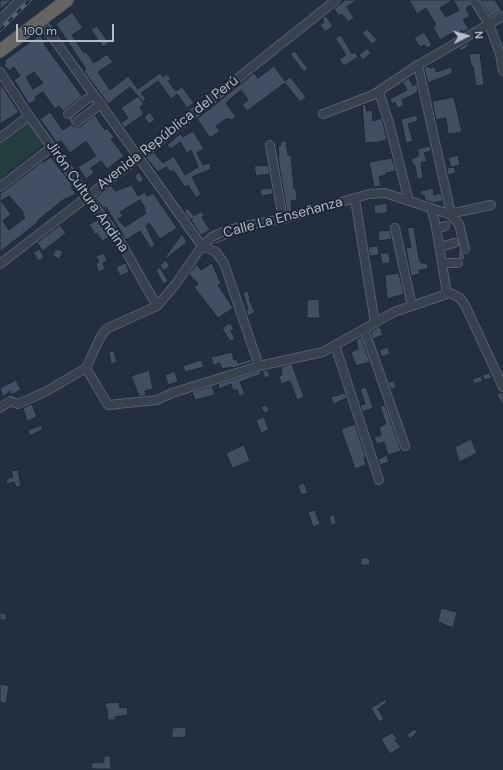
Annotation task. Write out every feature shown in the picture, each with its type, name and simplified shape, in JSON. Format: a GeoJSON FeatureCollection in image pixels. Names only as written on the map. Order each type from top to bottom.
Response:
{"type":"FeatureCollection","features":[{"type":"Feature","properties":{"kind":"highway"},"geometry":{"type":"LineString","coordinates":[[0,51],[67,0]]}},
{"type":"Feature","properties":{"kind":"street"},"geometry":{"type":"LineString","coordinates":[[0,20],[20,0]]}},
{"type":"Feature","properties":{"kind":"street","name":"Avenida República del Perú"},"geometry":{"type":"LineString","coordinates":[[0,264],[139,157],[336,0]]}},
{"type":"Feature","properties":{"kind":"street"},"geometry":{"type":"LineString","coordinates":[[474,0],[490,24],[500,54],[503,71]]}},
{"type":"Feature","properties":{"kind":"street"},"geometry":{"type":"LineString","coordinates":[[323,114],[379,92],[418,65],[503,16]]}},
{"type":"Feature","properties":{"kind":"street"},"geometry":{"type":"LineString","coordinates":[[41,21],[202,246],[216,252],[224,263],[259,366]]}},
{"type":"Feature","properties":{"kind":"street"},"geometry":{"type":"LineString","coordinates":[[418,65],[450,214],[463,225],[464,249]]}},
{"type":"Feature","properties":{"kind":"street","name":"Jirón Cultura Andina"},"geometry":{"type":"LineString","coordinates":[[0,72],[29,116],[88,195],[120,241],[157,306]]}},
{"type":"Feature","properties":{"kind":"street"},"geometry":{"type":"LineString","coordinates":[[379,92],[389,123],[409,201]]}},
{"type":"Feature","properties":{"kind":"street"},"geometry":{"type":"LineString","coordinates":[[68,114],[87,99],[95,96]]}},
{"type":"Feature","properties":{"kind":"street"},"geometry":{"type":"LineString","coordinates":[[78,122],[101,104]]}},
{"type":"Feature","properties":{"kind":"street"},"geometry":{"type":"LineString","coordinates":[[0,138],[29,116]]}},
{"type":"Feature","properties":{"kind":"street"},"geometry":{"type":"LineString","coordinates":[[270,144],[282,219]]}},
{"type":"Feature","properties":{"kind":"street"},"geometry":{"type":"LineString","coordinates":[[0,187],[52,147]]}},
{"type":"Feature","properties":{"kind":"street","name":"Calle La Enseñanza"},"geometry":{"type":"LineString","coordinates":[[86,368],[100,338],[106,329],[157,306],[176,285],[202,246],[212,237],[220,233],[239,227],[282,219],[369,194],[385,193],[450,214]]}},
{"type":"Feature","properties":{"kind":"street"},"geometry":{"type":"LineString","coordinates":[[355,199],[375,322]]}},
{"type":"Feature","properties":{"kind":"street"},"geometry":{"type":"LineString","coordinates":[[450,214],[491,205]]}},
{"type":"Feature","properties":{"kind":"street"},"geometry":{"type":"LineString","coordinates":[[431,208],[440,228],[440,248],[447,294]]}},
{"type":"Feature","properties":{"kind":"street"},"geometry":{"type":"LineString","coordinates":[[395,228],[412,306]]}},
{"type":"Feature","properties":{"kind":"street"},"geometry":{"type":"LineString","coordinates":[[440,248],[454,243]]}},
{"type":"Feature","properties":{"kind":"street"},"geometry":{"type":"LineString","coordinates":[[443,263],[458,263]]}},
{"type":"Feature","properties":{"kind":"street"},"geometry":{"type":"LineString","coordinates":[[0,408],[10,401],[18,404],[38,395],[86,368],[108,404],[157,400],[172,393],[259,366],[323,352],[394,312],[450,293],[460,298],[466,305],[503,387]]}},
{"type":"Feature","properties":{"kind":"street"},"geometry":{"type":"LineString","coordinates":[[364,329],[405,446]]}},
{"type":"Feature","properties":{"kind":"street"},"geometry":{"type":"LineString","coordinates":[[336,345],[379,480]]}},
{"type":"Feature","properties":{"kind":"green space"},"geometry":{"type":"Polygon","coordinates":[[[30,122],[45,143],[0,179],[0,145],[30,122]]]}},
{"type":"Feature","properties":{"kind":"building"},"geometry":{"type":"Polygon","coordinates":[[[2,0],[12,0],[0,9],[0,2],[2,0]]]}},
{"type":"Feature","properties":{"kind":"building"},"geometry":{"type":"Polygon","coordinates":[[[345,0],[357,0],[347,7],[354,18],[348,22],[342,14],[339,16],[334,9],[345,0]]]}},
{"type":"Feature","properties":{"kind":"building"},"geometry":{"type":"Polygon","coordinates":[[[409,0],[453,0],[469,0],[471,5],[466,8],[470,16],[463,20],[469,29],[463,32],[462,30],[458,33],[456,31],[440,40],[433,27],[436,25],[426,8],[417,14],[409,0]],[[453,0],[440,8],[446,17],[459,10],[453,0]]]}},
{"type":"Feature","properties":{"kind":"building"},"geometry":{"type":"Polygon","coordinates":[[[480,0],[495,0],[502,11],[491,17],[480,0]]]}},
{"type":"Feature","properties":{"kind":"building"},"geometry":{"type":"Polygon","coordinates":[[[72,12],[83,28],[72,35],[84,53],[86,52],[94,63],[107,54],[113,62],[98,72],[110,90],[128,76],[138,89],[160,73],[163,77],[167,74],[171,79],[168,81],[176,91],[182,87],[194,103],[187,108],[177,94],[171,99],[158,81],[141,93],[146,99],[143,102],[130,87],[108,104],[84,71],[86,69],[56,24],[72,12]]]}},
{"type":"Feature","properties":{"kind":"building"},"geometry":{"type":"Polygon","coordinates":[[[326,16],[333,26],[325,32],[320,25],[324,22],[322,19],[326,16]]]}},
{"type":"Feature","properties":{"kind":"building"},"geometry":{"type":"Polygon","coordinates":[[[97,26],[109,43],[103,47],[91,30],[97,26]]]}},
{"type":"Feature","properties":{"kind":"building"},"geometry":{"type":"Polygon","coordinates":[[[367,29],[377,40],[372,44],[362,33],[367,29]]]}},
{"type":"Feature","properties":{"kind":"building"},"geometry":{"type":"Polygon","coordinates":[[[424,32],[432,45],[427,48],[425,45],[420,47],[414,38],[424,32]]]}},
{"type":"Feature","properties":{"kind":"building"},"geometry":{"type":"Polygon","coordinates":[[[40,35],[45,43],[44,44],[82,96],[63,111],[59,106],[55,109],[43,92],[35,97],[36,100],[29,104],[14,80],[20,76],[14,67],[9,71],[4,65],[6,63],[4,61],[40,35]],[[34,72],[26,77],[33,89],[43,83],[34,72]]]}},
{"type":"Feature","properties":{"kind":"building"},"geometry":{"type":"Polygon","coordinates":[[[341,35],[352,54],[355,52],[358,57],[344,66],[339,59],[346,55],[335,38],[341,35]]]}},
{"type":"Feature","properties":{"kind":"building"},"geometry":{"type":"Polygon","coordinates":[[[468,43],[469,46],[461,51],[459,48],[468,43]]]}},
{"type":"Feature","properties":{"kind":"building"},"geometry":{"type":"Polygon","coordinates":[[[367,48],[371,53],[363,60],[359,55],[367,48]]]}},
{"type":"Feature","properties":{"kind":"building"},"geometry":{"type":"Polygon","coordinates":[[[295,51],[308,69],[304,72],[290,54],[295,51]]]}},
{"type":"Feature","properties":{"kind":"building"},"geometry":{"type":"Polygon","coordinates":[[[480,53],[484,85],[476,86],[473,66],[471,66],[469,54],[480,53]]]}},
{"type":"Feature","properties":{"kind":"building"},"geometry":{"type":"Polygon","coordinates":[[[274,66],[285,81],[290,77],[306,97],[300,102],[285,83],[247,111],[242,105],[248,100],[241,90],[226,103],[236,117],[230,120],[228,118],[216,126],[220,131],[210,138],[197,119],[254,73],[258,78],[274,66]]]}},
{"type":"Feature","properties":{"kind":"building"},"geometry":{"type":"Polygon","coordinates":[[[428,66],[429,68],[435,67],[436,72],[451,67],[453,73],[428,83],[424,68],[428,66]]]}},
{"type":"Feature","properties":{"kind":"building"},"geometry":{"type":"Polygon","coordinates":[[[409,78],[413,86],[417,84],[418,90],[416,93],[402,100],[404,106],[397,108],[395,102],[392,104],[390,99],[407,90],[402,82],[409,78]]]}},
{"type":"Feature","properties":{"kind":"building"},"geometry":{"type":"Polygon","coordinates":[[[0,83],[19,112],[0,124],[0,83]]]}},
{"type":"Feature","properties":{"kind":"building"},"geometry":{"type":"Polygon","coordinates":[[[138,96],[144,104],[140,107],[144,114],[124,128],[121,123],[128,118],[121,108],[138,96]]]}},
{"type":"Feature","properties":{"kind":"building"},"geometry":{"type":"Polygon","coordinates":[[[454,97],[462,132],[448,134],[446,118],[436,120],[432,101],[454,97]]]}},
{"type":"Feature","properties":{"kind":"building"},"geometry":{"type":"Polygon","coordinates":[[[365,104],[367,111],[372,110],[373,121],[382,118],[387,139],[380,142],[365,143],[362,105],[365,104]]]}},
{"type":"Feature","properties":{"kind":"building"},"geometry":{"type":"Polygon","coordinates":[[[88,105],[73,118],[72,125],[75,127],[80,127],[95,115],[105,130],[107,128],[114,137],[111,139],[124,156],[107,169],[101,161],[91,168],[94,173],[86,179],[78,167],[96,156],[86,141],[70,153],[61,141],[57,143],[40,119],[50,112],[63,130],[71,125],[69,119],[88,105]]]}},
{"type":"Feature","properties":{"kind":"building"},"geometry":{"type":"Polygon","coordinates":[[[150,112],[155,120],[149,124],[144,117],[150,112]]]}},
{"type":"Feature","properties":{"kind":"building"},"geometry":{"type":"Polygon","coordinates":[[[417,115],[418,121],[408,124],[413,141],[406,143],[401,119],[417,115]]]}},
{"type":"Feature","properties":{"kind":"building"},"geometry":{"type":"Polygon","coordinates":[[[193,131],[204,149],[197,153],[203,165],[210,163],[211,169],[192,177],[201,194],[196,198],[188,185],[185,187],[173,170],[170,172],[167,167],[158,172],[146,158],[154,152],[163,163],[174,156],[185,175],[198,167],[191,150],[187,153],[180,142],[171,149],[167,145],[180,134],[183,137],[193,131]]]}},
{"type":"Feature","properties":{"kind":"building"},"geometry":{"type":"Polygon","coordinates":[[[281,141],[286,141],[288,155],[291,155],[294,189],[296,189],[297,200],[291,201],[292,211],[287,212],[278,157],[278,145],[281,145],[281,141]]]}},
{"type":"Feature","properties":{"kind":"building"},"geometry":{"type":"Polygon","coordinates":[[[430,146],[431,151],[424,153],[427,161],[421,163],[423,178],[417,179],[415,165],[413,165],[411,159],[419,156],[417,149],[430,146]]]}},
{"type":"Feature","properties":{"kind":"building"},"geometry":{"type":"Polygon","coordinates":[[[458,155],[460,165],[451,167],[448,158],[458,155]]]}},
{"type":"Feature","properties":{"kind":"building"},"geometry":{"type":"Polygon","coordinates":[[[51,157],[73,186],[71,187],[76,194],[63,200],[0,252],[0,194],[43,161],[44,162],[51,157]],[[9,196],[1,201],[11,214],[3,221],[9,230],[25,218],[22,214],[24,213],[9,196]]]}},
{"type":"Feature","properties":{"kind":"building"},"geometry":{"type":"Polygon","coordinates":[[[392,158],[396,171],[386,173],[386,175],[379,177],[381,186],[374,187],[369,162],[392,158]]]}},
{"type":"Feature","properties":{"kind":"building"},"geometry":{"type":"Polygon","coordinates":[[[268,165],[270,174],[256,176],[254,166],[268,165]]]}},
{"type":"Feature","properties":{"kind":"building"},"geometry":{"type":"Polygon","coordinates":[[[454,167],[456,173],[448,175],[447,168],[454,167]]]}},
{"type":"Feature","properties":{"kind":"building"},"geometry":{"type":"Polygon","coordinates":[[[139,172],[144,180],[139,183],[134,176],[139,172]]]}},
{"type":"Feature","properties":{"kind":"building"},"geometry":{"type":"Polygon","coordinates":[[[111,185],[115,191],[132,185],[138,196],[145,192],[147,196],[153,193],[177,228],[160,239],[149,223],[146,226],[155,245],[151,248],[140,231],[126,240],[106,207],[104,208],[95,198],[111,185]],[[140,200],[120,212],[123,216],[118,219],[125,227],[146,213],[140,200]]]}},
{"type":"Feature","properties":{"kind":"building"},"geometry":{"type":"Polygon","coordinates":[[[272,188],[273,194],[261,196],[260,189],[272,188]]]}},
{"type":"Feature","properties":{"kind":"building"},"geometry":{"type":"Polygon","coordinates":[[[433,188],[434,195],[441,193],[443,201],[433,203],[425,200],[424,195],[421,196],[421,191],[433,188]]]}},
{"type":"Feature","properties":{"kind":"building"},"geometry":{"type":"Polygon","coordinates":[[[387,203],[387,213],[375,214],[374,205],[387,203]]]}},
{"type":"Feature","properties":{"kind":"building"},"geometry":{"type":"Polygon","coordinates":[[[188,208],[194,216],[202,211],[204,216],[202,217],[210,230],[201,235],[191,220],[193,218],[190,220],[184,211],[188,208]]]}},
{"type":"Feature","properties":{"kind":"building"},"geometry":{"type":"Polygon","coordinates":[[[98,220],[110,237],[102,241],[97,233],[95,235],[89,224],[98,220]]]}},
{"type":"Feature","properties":{"kind":"building"},"geometry":{"type":"Polygon","coordinates":[[[60,225],[66,233],[43,251],[37,243],[60,225]]]}},
{"type":"Feature","properties":{"kind":"building"},"geometry":{"type":"Polygon","coordinates":[[[414,227],[419,258],[421,263],[427,263],[428,269],[419,270],[420,274],[411,276],[406,248],[411,247],[407,228],[414,227]]]}},
{"type":"Feature","properties":{"kind":"building"},"geometry":{"type":"Polygon","coordinates":[[[390,230],[392,239],[379,241],[378,231],[390,230]]]}},
{"type":"Feature","properties":{"kind":"building"},"geometry":{"type":"Polygon","coordinates":[[[182,234],[187,242],[163,260],[182,234]]]}},
{"type":"Feature","properties":{"kind":"building"},"geometry":{"type":"Polygon","coordinates":[[[231,235],[232,238],[214,245],[215,242],[231,235]]]}},
{"type":"Feature","properties":{"kind":"building"},"geometry":{"type":"Polygon","coordinates":[[[378,246],[379,255],[370,256],[368,247],[378,246]]]}},
{"type":"Feature","properties":{"kind":"building"},"geometry":{"type":"Polygon","coordinates":[[[459,246],[461,252],[464,254],[465,261],[458,258],[459,246]]]}},
{"type":"Feature","properties":{"kind":"building"},"geometry":{"type":"Polygon","coordinates":[[[40,249],[44,258],[38,261],[33,252],[40,249]]]}},
{"type":"Feature","properties":{"kind":"building"},"geometry":{"type":"Polygon","coordinates":[[[55,249],[63,251],[60,259],[53,256],[55,249]]]}},
{"type":"Feature","properties":{"kind":"building"},"geometry":{"type":"Polygon","coordinates":[[[104,253],[107,261],[103,263],[105,269],[98,272],[96,263],[99,262],[96,256],[104,253]]]}},
{"type":"Feature","properties":{"kind":"building"},"geometry":{"type":"Polygon","coordinates":[[[380,253],[389,253],[390,263],[382,264],[380,253]]]}},
{"type":"Feature","properties":{"kind":"building"},"geometry":{"type":"Polygon","coordinates":[[[166,260],[170,267],[163,271],[160,265],[166,260]]]}},
{"type":"Feature","properties":{"kind":"building"},"geometry":{"type":"Polygon","coordinates":[[[126,263],[129,272],[120,276],[116,267],[126,263]]]}},
{"type":"Feature","properties":{"kind":"building"},"geometry":{"type":"Polygon","coordinates":[[[212,263],[221,284],[218,285],[233,308],[218,318],[194,287],[198,284],[189,274],[197,264],[201,270],[212,263]]]}},
{"type":"Feature","properties":{"kind":"building"},"geometry":{"type":"Polygon","coordinates":[[[160,267],[168,281],[163,284],[156,270],[160,267]]]}},
{"type":"Feature","properties":{"kind":"building"},"geometry":{"type":"Polygon","coordinates":[[[399,273],[404,294],[387,299],[385,275],[399,273]]]}},
{"type":"Feature","properties":{"kind":"building"},"geometry":{"type":"Polygon","coordinates":[[[248,291],[249,299],[255,312],[248,316],[246,310],[248,309],[243,293],[248,291]]]}},
{"type":"Feature","properties":{"kind":"building"},"geometry":{"type":"Polygon","coordinates":[[[319,299],[320,318],[307,318],[307,300],[319,299]]]}},
{"type":"Feature","properties":{"kind":"building"},"geometry":{"type":"Polygon","coordinates":[[[230,323],[234,329],[231,331],[235,339],[230,341],[222,328],[230,323]]]}},
{"type":"Feature","properties":{"kind":"building"},"geometry":{"type":"Polygon","coordinates":[[[380,326],[383,335],[373,339],[371,331],[380,326]]]}},
{"type":"Feature","properties":{"kind":"building"},"geometry":{"type":"Polygon","coordinates":[[[361,337],[370,362],[356,366],[351,352],[358,349],[356,340],[361,337]]]}},
{"type":"Feature","properties":{"kind":"building"},"geometry":{"type":"Polygon","coordinates":[[[388,347],[390,354],[382,357],[379,350],[388,347]]]}},
{"type":"Feature","properties":{"kind":"building"},"geometry":{"type":"Polygon","coordinates":[[[114,351],[117,362],[111,364],[109,352],[114,351]]]}},
{"type":"Feature","properties":{"kind":"building"},"geometry":{"type":"Polygon","coordinates":[[[232,352],[234,360],[237,359],[238,363],[251,359],[252,362],[233,368],[222,369],[220,363],[213,365],[211,357],[232,352]]]}},
{"type":"Feature","properties":{"kind":"building"},"geometry":{"type":"Polygon","coordinates":[[[201,360],[204,367],[185,372],[183,366],[201,360]]]}},
{"type":"Feature","properties":{"kind":"building"},"geometry":{"type":"Polygon","coordinates":[[[292,364],[304,397],[297,400],[290,381],[281,384],[279,376],[282,375],[281,367],[292,364]]]}},
{"type":"Feature","properties":{"kind":"building"},"geometry":{"type":"Polygon","coordinates":[[[149,370],[153,389],[145,391],[146,396],[139,396],[131,376],[149,370]]]}},
{"type":"Feature","properties":{"kind":"building"},"geometry":{"type":"Polygon","coordinates":[[[267,370],[270,376],[265,378],[262,371],[267,370]]]}},
{"type":"Feature","properties":{"kind":"building"},"geometry":{"type":"Polygon","coordinates":[[[175,371],[178,382],[168,385],[165,375],[175,371]]]}},
{"type":"Feature","properties":{"kind":"building"},"geometry":{"type":"Polygon","coordinates":[[[260,371],[261,374],[240,382],[245,394],[239,396],[237,389],[233,391],[231,384],[219,389],[218,384],[260,371]]]}},
{"type":"Feature","properties":{"kind":"building"},"geometry":{"type":"Polygon","coordinates":[[[490,373],[492,378],[484,380],[482,375],[490,373]]]}},
{"type":"Feature","properties":{"kind":"building"},"geometry":{"type":"Polygon","coordinates":[[[481,376],[483,381],[474,384],[472,379],[481,376]]]}},
{"type":"Feature","properties":{"kind":"building"},"geometry":{"type":"Polygon","coordinates":[[[16,380],[21,390],[11,395],[10,391],[3,397],[0,388],[16,380]]]}},
{"type":"Feature","properties":{"kind":"building"},"geometry":{"type":"Polygon","coordinates":[[[394,381],[396,388],[391,389],[388,382],[394,381]]]}},
{"type":"Feature","properties":{"kind":"building"},"geometry":{"type":"Polygon","coordinates":[[[212,386],[215,395],[195,400],[192,392],[212,386]]]}},
{"type":"Feature","properties":{"kind":"building"},"geometry":{"type":"Polygon","coordinates":[[[366,387],[373,408],[363,412],[360,405],[365,404],[360,389],[366,387]]]}},
{"type":"Feature","properties":{"kind":"building"},"geometry":{"type":"Polygon","coordinates":[[[503,392],[503,406],[497,395],[503,392]]]}},
{"type":"Feature","properties":{"kind":"building"},"geometry":{"type":"Polygon","coordinates":[[[345,393],[347,398],[333,404],[331,397],[345,393]]]}},
{"type":"Feature","properties":{"kind":"building"},"geometry":{"type":"Polygon","coordinates":[[[32,404],[37,417],[27,421],[23,408],[32,404]]]}},
{"type":"Feature","properties":{"kind":"building"},"geometry":{"type":"Polygon","coordinates":[[[267,405],[269,411],[264,413],[261,407],[267,405]]]}},
{"type":"Feature","properties":{"kind":"building"},"geometry":{"type":"Polygon","coordinates":[[[385,405],[401,451],[388,455],[384,442],[377,444],[374,437],[381,435],[379,427],[386,424],[380,406],[385,405]]]}},
{"type":"Feature","properties":{"kind":"building"},"geometry":{"type":"Polygon","coordinates":[[[264,417],[269,430],[261,433],[256,420],[264,417]]]}},
{"type":"Feature","properties":{"kind":"building"},"geometry":{"type":"Polygon","coordinates":[[[355,424],[366,458],[364,458],[366,465],[355,469],[341,429],[355,424]]]}},
{"type":"Feature","properties":{"kind":"building"},"geometry":{"type":"Polygon","coordinates":[[[42,425],[42,430],[29,436],[28,430],[42,425]]]}},
{"type":"Feature","properties":{"kind":"building"},"geometry":{"type":"Polygon","coordinates":[[[471,439],[477,453],[459,462],[455,447],[471,439]]]}},
{"type":"Feature","properties":{"kind":"building"},"geometry":{"type":"Polygon","coordinates":[[[244,445],[250,461],[232,468],[226,453],[244,445]]]}},
{"type":"Feature","properties":{"kind":"building"},"geometry":{"type":"Polygon","coordinates":[[[387,455],[389,462],[380,465],[378,459],[387,455]]]}},
{"type":"Feature","properties":{"kind":"building"},"geometry":{"type":"Polygon","coordinates":[[[18,470],[21,486],[16,487],[14,482],[7,484],[6,479],[13,477],[11,471],[18,470]]]}},
{"type":"Feature","properties":{"kind":"building"},"geometry":{"type":"Polygon","coordinates":[[[304,483],[308,493],[301,495],[298,485],[304,483]]]}},
{"type":"Feature","properties":{"kind":"building"},"geometry":{"type":"Polygon","coordinates":[[[315,510],[320,524],[313,527],[308,512],[315,510]]]}},
{"type":"Feature","properties":{"kind":"building"},"geometry":{"type":"Polygon","coordinates":[[[335,515],[336,524],[331,525],[329,516],[335,515]]]}},
{"type":"Feature","properties":{"kind":"building"},"geometry":{"type":"Polygon","coordinates":[[[361,558],[369,558],[370,565],[361,565],[361,558]]]}},
{"type":"Feature","properties":{"kind":"building"},"geometry":{"type":"Polygon","coordinates":[[[441,608],[457,612],[453,628],[438,622],[441,608]]]}},
{"type":"Feature","properties":{"kind":"building"},"geometry":{"type":"Polygon","coordinates":[[[0,613],[6,614],[6,620],[0,620],[0,613]]]}},
{"type":"Feature","properties":{"kind":"building"},"geometry":{"type":"Polygon","coordinates":[[[0,684],[9,686],[6,704],[0,702],[0,684]]]}},
{"type":"Feature","properties":{"kind":"building"},"geometry":{"type":"Polygon","coordinates":[[[386,699],[387,702],[378,709],[384,719],[379,722],[371,708],[386,699]]]}},
{"type":"Feature","properties":{"kind":"building"},"geometry":{"type":"Polygon","coordinates":[[[119,702],[120,708],[127,707],[128,715],[115,717],[116,720],[108,720],[105,703],[119,702]]]}},
{"type":"Feature","properties":{"kind":"building"},"geometry":{"type":"Polygon","coordinates":[[[186,727],[186,737],[172,738],[172,728],[186,727]]]}},
{"type":"Feature","properties":{"kind":"building"},"geometry":{"type":"Polygon","coordinates":[[[414,729],[417,732],[410,739],[407,735],[414,729]]]}},
{"type":"Feature","properties":{"kind":"building"},"geometry":{"type":"Polygon","coordinates":[[[393,733],[397,739],[395,740],[401,747],[390,754],[381,739],[393,733]]]}},
{"type":"Feature","properties":{"kind":"building"},"geometry":{"type":"Polygon","coordinates":[[[104,756],[110,756],[111,769],[92,769],[91,763],[104,762],[104,756]]]}},
{"type":"Feature","properties":{"kind":"railway"},"geometry":{"type":"LineString","coordinates":[[0,30],[30,0]]}}]}
